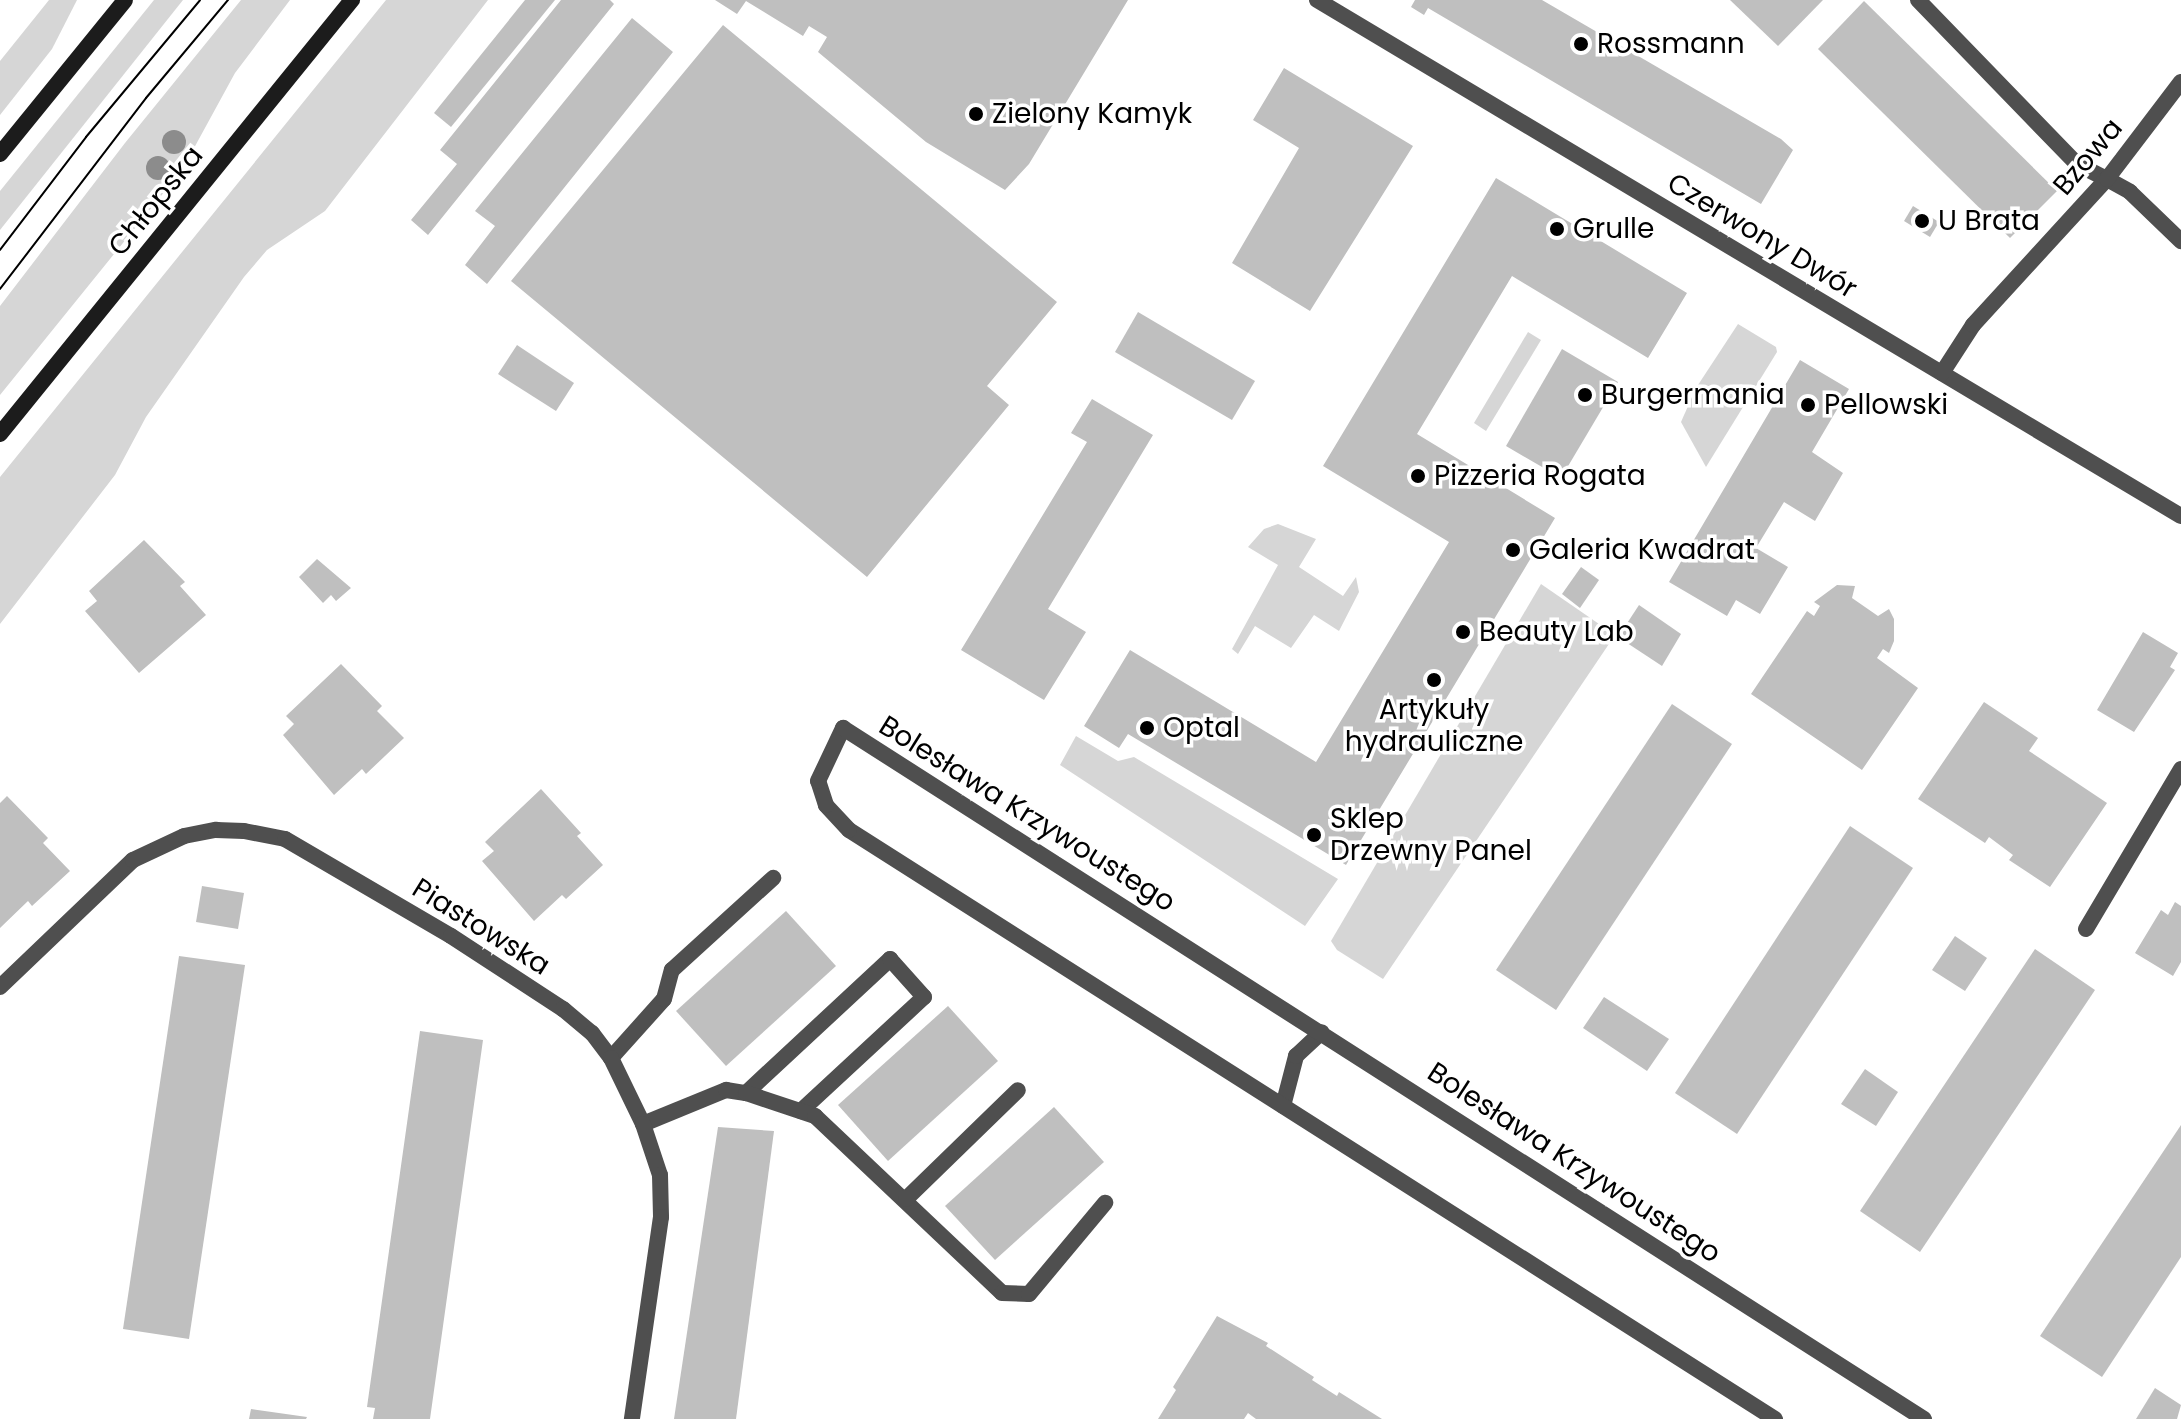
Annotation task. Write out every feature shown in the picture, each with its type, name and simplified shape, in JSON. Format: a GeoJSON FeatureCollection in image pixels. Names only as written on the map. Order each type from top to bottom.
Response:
{"type":"FeatureCollection","features":[{"type":"Feature","properties":{"kind":"main road"},"geometry":{"type":"LineString","coordinates":[[0,154],[125,0]]}},
{"type":"Feature","properties":{"kind":"main road","name":"Chłopska"},"geometry":{"type":"LineString","coordinates":[[0,434],[352,0]]}},
{"type":"Feature","properties":{"kind":"street","name":"Czerwony Dwór"},"geometry":{"type":"LineString","coordinates":[[1317,0],[2181,516]]}},
{"type":"Feature","properties":{"kind":"street"},"geometry":{"type":"LineString","coordinates":[[1918,0],[2077,164],[2130,192],[2181,241]]}},
{"type":"Feature","properties":{"kind":"street","name":"Bzowa"},"geometry":{"type":"LineString","coordinates":[[1942,373],[1973,325],[2107,179],[2181,82]]}},
{"type":"Feature","properties":{"kind":"street","name":"Bolesława Krzywoustego"},"geometry":{"type":"LineString","coordinates":[[1775,1419],[849,830],[826,805],[818,781],[843,728],[1924,1419]]}},
{"type":"Feature","properties":{"kind":"street"},"geometry":{"type":"LineString","coordinates":[[2086,929],[2181,769]]}},
{"type":"Feature","properties":{"kind":"street","name":"Piastowska"},"geometry":{"type":"LineString","coordinates":[[0,987],[133,860],[184,836],[216,830],[244,831],[285,839],[451,936],[563,1009],[592,1033],[611,1058],[643,1124],[660,1175],[661,1217],[632,1419]]}},
{"type":"Feature","properties":{"kind":"street"},"geometry":{"type":"LineString","coordinates":[[611,1058],[664,999],[672,970],[773,878]]}},
{"type":"Feature","properties":{"kind":"street"},"geometry":{"type":"LineString","coordinates":[[746,1093],[890,959],[924,997],[801,1111]]}},
{"type":"Feature","properties":{"kind":"street"},"geometry":{"type":"LineString","coordinates":[[1283,1106],[1296,1056],[1322,1032]]}},
{"type":"Feature","properties":{"kind":"street"},"geometry":{"type":"LineString","coordinates":[[643,1124],[726,1090],[746,1093],[815,1116],[1002,1293],[1029,1294],[1105,1203]]}},
{"type":"Feature","properties":{"kind":"street"},"geometry":{"type":"LineString","coordinates":[[906,1199],[1018,1090]]}},
{"type":"Feature","properties":{"kind":"shaded area"},"geometry":{"type":"Polygon","coordinates":[[[49,0],[77,0],[52,49],[0,115],[0,61],[49,0]]]}},
{"type":"Feature","properties":{"kind":"shaded area"},"geometry":{"type":"Polygon","coordinates":[[[154,0],[183,0],[0,230],[0,191],[154,0]]]}},
{"type":"Feature","properties":{"kind":"shaded area"},"geometry":{"type":"Polygon","coordinates":[[[241,0],[290,0],[235,73],[182,170],[0,395],[0,306],[125,143],[241,0]]]}},
{"type":"Feature","properties":{"kind":"shaded area"},"geometry":{"type":"Polygon","coordinates":[[[386,0],[488,0],[325,211],[267,250],[244,277],[146,417],[115,475],[0,624],[0,477],[386,0]]]}},
{"type":"Feature","properties":{"kind":"shaded area"},"geometry":{"type":"Polygon","coordinates":[[[1738,324],[1776,347],[1777,352],[1706,467],[1681,422],[1696,388],[1738,324]]]}},
{"type":"Feature","properties":{"kind":"shaded area"},"geometry":{"type":"Polygon","coordinates":[[[1528,332],[1541,340],[1486,431],[1474,423],[1528,332]]]}},
{"type":"Feature","properties":{"kind":"shaded area"},"geometry":{"type":"Polygon","coordinates":[[[1278,524],[1316,539],[1299,567],[1343,596],[1356,577],[1359,592],[1339,631],[1314,615],[1291,648],[1255,626],[1238,654],[1232,649],[1278,565],[1248,547],[1264,529],[1278,524]]]}},
{"type":"Feature","properties":{"kind":"shaded area"},"geometry":{"type":"Polygon","coordinates":[[[1541,584],[1615,635],[1383,979],[1337,950],[1331,941],[1541,584]]]}},
{"type":"Feature","properties":{"kind":"shaded area"},"geometry":{"type":"Polygon","coordinates":[[[1076,736],[1118,761],[1134,757],[1338,879],[1305,926],[1060,765],[1076,736]]]}},
{"type":"Feature","properties":{"kind":"building"},"geometry":{"type":"Polygon","coordinates":[[[525,0],[555,0],[451,127],[434,113],[525,0]]]}},
{"type":"Feature","properties":{"kind":"building"},"geometry":{"type":"Polygon","coordinates":[[[561,0],[610,0],[614,4],[428,235],[411,220],[457,164],[440,150],[561,0]]]}},
{"type":"Feature","properties":{"kind":"building","name":"Zielony Kamyk"},"geometry":{"type":"Polygon","coordinates":[[[715,0],[1128,0],[1029,164],[1005,190],[926,142],[818,52],[827,37],[809,26],[803,36],[746,1],[737,14],[715,0]]]}},
{"type":"Feature","properties":{"kind":"building"},"geometry":{"type":"Polygon","coordinates":[[[1415,0],[1542,0],[1781,139],[1793,150],[1761,204],[1428,8],[1424,15],[1411,7],[1415,0]]]}},
{"type":"Feature","properties":{"kind":"building"},"geometry":{"type":"Polygon","coordinates":[[[1730,0],[1823,0],[1778,46],[1730,0]]]}},
{"type":"Feature","properties":{"kind":"building"},"geometry":{"type":"Polygon","coordinates":[[[1864,1],[2057,191],[2010,238],[1818,49],[1864,1]]]}},
{"type":"Feature","properties":{"kind":"building"},"geometry":{"type":"Polygon","coordinates":[[[632,18],[673,52],[487,284],[465,265],[495,226],[475,211],[632,18]]]}},
{"type":"Feature","properties":{"kind":"building"},"geometry":{"type":"Polygon","coordinates":[[[723,25],[1057,302],[987,386],[1009,405],[867,577],[511,281],[723,25]]]}},
{"type":"Feature","properties":{"kind":"building"},"geometry":{"type":"Polygon","coordinates":[[[1284,68],[1413,146],[1310,311],[1232,263],[1299,148],[1253,120],[1284,68]]]}},
{"type":"Feature","properties":{"kind":"building"},"geometry":{"type":"Polygon","coordinates":[[[1496,178],[1687,293],[1648,358],[1512,276],[1417,434],[1555,518],[1346,865],[1128,734],[1119,748],[1084,726],[1130,650],[1316,762],[1449,542],[1323,466],[1496,178]]]}},
{"type":"Feature","properties":{"kind":"building"},"geometry":{"type":"Polygon","coordinates":[[[1913,206],[1939,222],[1930,237],[1904,221],[1913,206]]]}},
{"type":"Feature","properties":{"kind":"building"},"geometry":{"type":"Polygon","coordinates":[[[1138,312],[1255,381],[1232,420],[1115,352],[1138,312]]]}},
{"type":"Feature","properties":{"kind":"building"},"geometry":{"type":"Polygon","coordinates":[[[517,345],[574,383],[556,411],[498,374],[517,345]]]}},
{"type":"Feature","properties":{"kind":"building"},"geometry":{"type":"Polygon","coordinates":[[[1562,349],[1618,382],[1561,478],[1506,446],[1562,349]]]}},
{"type":"Feature","properties":{"kind":"building"},"geometry":{"type":"Polygon","coordinates":[[[1800,360],[1849,389],[1812,452],[1843,473],[1815,521],[1784,502],[1756,548],[1788,567],[1760,614],[1736,600],[1727,616],[1669,582],[1800,360]]]}},
{"type":"Feature","properties":{"kind":"building"},"geometry":{"type":"Polygon","coordinates":[[[1092,399],[1153,435],[1048,609],[1086,632],[1044,700],[961,650],[1087,442],[1071,433],[1092,399]]]}},
{"type":"Feature","properties":{"kind":"building"},"geometry":{"type":"Polygon","coordinates":[[[144,540],[185,582],[180,586],[206,615],[139,673],[85,611],[97,601],[89,591],[144,540]]]}},
{"type":"Feature","properties":{"kind":"building"},"geometry":{"type":"Polygon","coordinates":[[[317,559],[351,588],[336,601],[331,595],[323,603],[299,577],[317,559]]]}},
{"type":"Feature","properties":{"kind":"building"},"geometry":{"type":"Polygon","coordinates":[[[1581,567],[1599,580],[1580,608],[1562,594],[1581,567]]]}},
{"type":"Feature","properties":{"kind":"building"},"geometry":{"type":"Polygon","coordinates":[[[1837,585],[1855,586],[1852,598],[1878,616],[1889,609],[1894,619],[1894,641],[1889,653],[1883,649],[1877,658],[1918,688],[1862,770],[1751,694],[1807,611],[1814,616],[1820,606],[1814,602],[1837,585]]]}},
{"type":"Feature","properties":{"kind":"building"},"geometry":{"type":"Polygon","coordinates":[[[1639,605],[1681,634],[1662,666],[1618,637],[1639,605]]]}},
{"type":"Feature","properties":{"kind":"building"},"geometry":{"type":"Polygon","coordinates":[[[2143,632],[2178,653],[2170,667],[2175,670],[2134,732],[2097,710],[2143,632]]]}},
{"type":"Feature","properties":{"kind":"building"},"geometry":{"type":"Polygon","coordinates":[[[341,664],[382,706],[377,711],[404,738],[366,774],[362,769],[334,795],[283,735],[294,724],[286,716],[341,664]]]}},
{"type":"Feature","properties":{"kind":"building"},"geometry":{"type":"Polygon","coordinates":[[[1984,702],[2038,738],[2029,751],[2107,803],[2050,887],[2009,860],[2013,855],[1989,837],[1985,843],[1918,799],[1984,702]]]}},
{"type":"Feature","properties":{"kind":"building"},"geometry":{"type":"Polygon","coordinates":[[[1672,704],[1732,744],[1556,1010],[1496,970],[1672,704]]]}},
{"type":"Feature","properties":{"kind":"building"},"geometry":{"type":"Polygon","coordinates":[[[541,789],[581,833],[577,836],[603,865],[566,899],[562,895],[534,921],[482,861],[494,851],[485,842],[541,789]]]}},
{"type":"Feature","properties":{"kind":"building"},"geometry":{"type":"Polygon","coordinates":[[[7,796],[48,838],[43,843],[70,871],[32,906],[28,901],[0,928],[0,803],[7,796]]]}},
{"type":"Feature","properties":{"kind":"building"},"geometry":{"type":"Polygon","coordinates":[[[1850,826],[1913,868],[1737,1134],[1675,1093],[1850,826]]]}},
{"type":"Feature","properties":{"kind":"building"},"geometry":{"type":"Polygon","coordinates":[[[202,886],[244,893],[238,929],[196,922],[202,886]]]}},
{"type":"Feature","properties":{"kind":"building"},"geometry":{"type":"Polygon","coordinates":[[[2175,902],[2181,906],[2181,962],[2173,976],[2135,953],[2161,910],[2168,915],[2175,902]]]}},
{"type":"Feature","properties":{"kind":"building"},"geometry":{"type":"Polygon","coordinates":[[[786,911],[836,966],[726,1066],[676,1011],[786,911]]]}},
{"type":"Feature","properties":{"kind":"building"},"geometry":{"type":"Polygon","coordinates":[[[1955,936],[1987,958],[1965,991],[1932,970],[1955,936]]]}},
{"type":"Feature","properties":{"kind":"building"},"geometry":{"type":"Polygon","coordinates":[[[2035,949],[2095,990],[1920,1252],[1860,1211],[2035,949]]]}},
{"type":"Feature","properties":{"kind":"building"},"geometry":{"type":"Polygon","coordinates":[[[179,956],[245,965],[189,1339],[123,1329],[179,956]]]}},
{"type":"Feature","properties":{"kind":"building"},"geometry":{"type":"Polygon","coordinates":[[[1604,997],[1669,1039],[1647,1071],[1583,1028],[1604,997]]]}},
{"type":"Feature","properties":{"kind":"building"},"geometry":{"type":"Polygon","coordinates":[[[948,1006],[998,1061],[888,1161],[838,1105],[948,1006]]]}},
{"type":"Feature","properties":{"kind":"building"},"geometry":{"type":"Polygon","coordinates":[[[420,1031],[483,1040],[430,1419],[373,1419],[375,1408],[367,1407],[420,1031]]]}},
{"type":"Feature","properties":{"kind":"building"},"geometry":{"type":"Polygon","coordinates":[[[1865,1069],[1898,1092],[1876,1126],[1841,1104],[1865,1069]]]}},
{"type":"Feature","properties":{"kind":"building"},"geometry":{"type":"Polygon","coordinates":[[[1054,1107],[1104,1162],[995,1260],[945,1206],[1054,1107]]]}},
{"type":"Feature","properties":{"kind":"building"},"geometry":{"type":"Polygon","coordinates":[[[2181,1125],[2181,1257],[2102,1377],[2040,1336],[2181,1125]]]}},
{"type":"Feature","properties":{"kind":"building"},"geometry":{"type":"Polygon","coordinates":[[[718,1127],[774,1131],[736,1419],[674,1419],[718,1127]]]}},
{"type":"Feature","properties":{"kind":"building"},"geometry":{"type":"Polygon","coordinates":[[[1217,1316],[1268,1343],[1266,1346],[1337,1396],[1339,1392],[1382,1419],[1256,1419],[1248,1413],[1244,1419],[1158,1419],[1176,1390],[1173,1387],[1217,1316]]]}},
{"type":"Feature","properties":{"kind":"building"},"geometry":{"type":"Polygon","coordinates":[[[2155,1388],[2181,1405],[2177,1419],[2136,1419],[2155,1388]]]}},
{"type":"Feature","properties":{"kind":"building"},"geometry":{"type":"Polygon","coordinates":[[[251,1409],[307,1417],[249,1419],[251,1409]]]}},
{"type":"Feature","properties":{"kind":"tram line"},"geometry":{"type":"LineString","coordinates":[[0,250],[86,137],[200,0]]}},
{"type":"Feature","properties":{"kind":"tram line"},"geometry":{"type":"LineString","coordinates":[[0,289],[146,98],[228,0]]}},
{"type":"Feature","properties":{"kind":"place","name":"Rossmann"},"geometry":{"type":"Point","coordinates":[1581,44]}},
{"type":"Feature","properties":{"kind":"place","name":"Zielony Kamyk"},"geometry":{"type":"Point","coordinates":[976,114]}},
{"type":"Feature","properties":{"kind":"place","name":"U Brata"},"geometry":{"type":"Point","coordinates":[1922,221]}},
{"type":"Feature","properties":{"kind":"place","name":"Grulle"},"geometry":{"type":"Point","coordinates":[1557,229]}},
{"type":"Feature","properties":{"kind":"place","name":"Burgermania"},"geometry":{"type":"Point","coordinates":[1585,395]}},
{"type":"Feature","properties":{"kind":"place","name":"Pellowski"},"geometry":{"type":"Point","coordinates":[1808,405]}},
{"type":"Feature","properties":{"kind":"place","name":"Pizzeria Rogata"},"geometry":{"type":"Point","coordinates":[1418,476]}},
{"type":"Feature","properties":{"kind":"place","name":"Galeria Kwadrat"},"geometry":{"type":"Point","coordinates":[1513,550]}},
{"type":"Feature","properties":{"kind":"place","name":"Beauty Lab"},"geometry":{"type":"Point","coordinates":[1463,632]}},
{"type":"Feature","properties":{"kind":"place","name":"Artykuły hydrauliczne"},"geometry":{"type":"Point","coordinates":[1434,680]}},
{"type":"Feature","properties":{"kind":"place","name":"Optal"},"geometry":{"type":"Point","coordinates":[1147,728]}},
{"type":"Feature","properties":{"kind":"place","name":"Sklep Drzewny Panel"},"geometry":{"type":"Point","coordinates":[1314,835]}}]}
